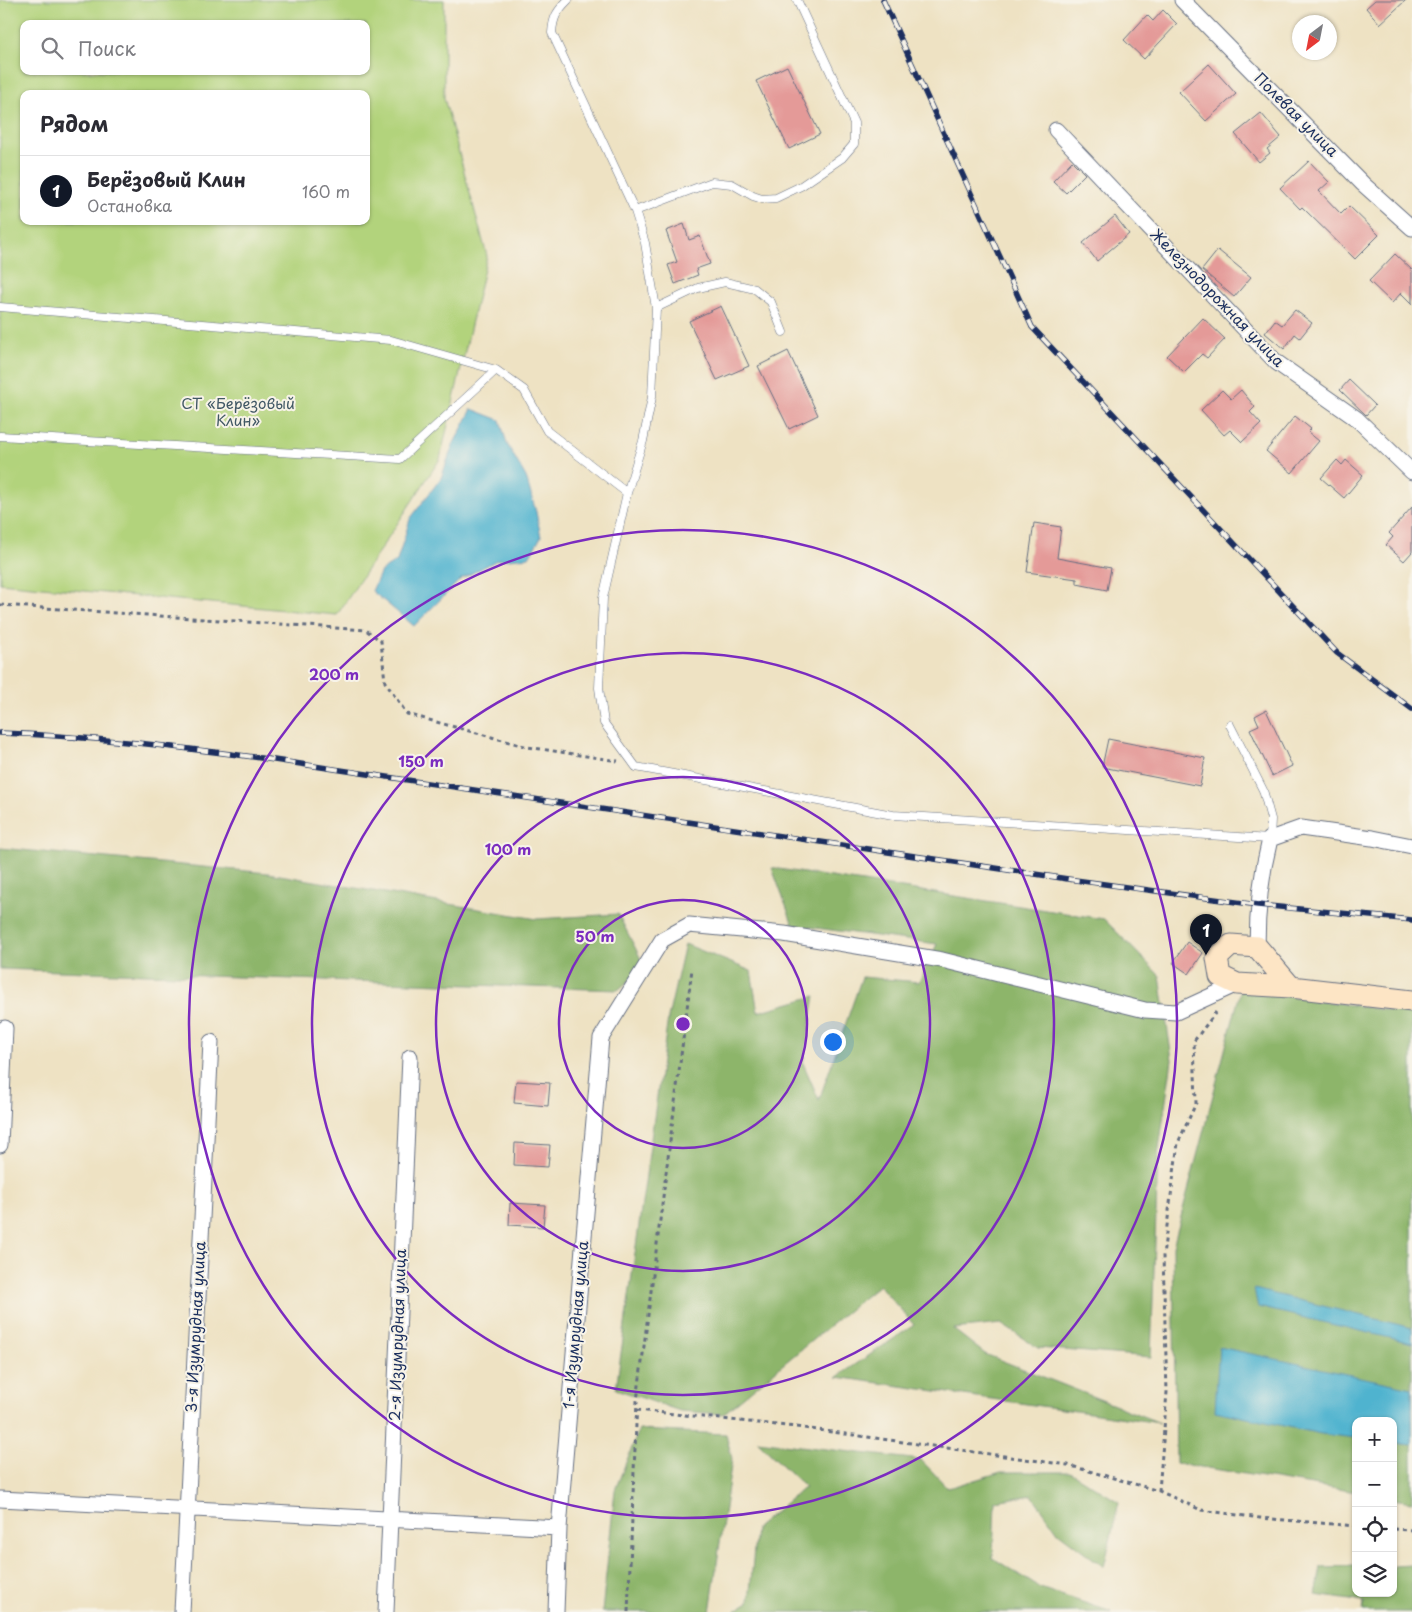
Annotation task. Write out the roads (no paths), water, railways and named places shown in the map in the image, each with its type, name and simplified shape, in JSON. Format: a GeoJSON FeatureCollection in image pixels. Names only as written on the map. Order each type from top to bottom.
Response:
{"type":"FeatureCollection","features":[{"type":"Feature","properties":{"kind":"street","name":"Полевая улица"},"geometry":{"type":"LineString","coordinates":[[1182,0],[1363,184],[1412,228]]}},
{"type":"Feature","properties":{"kind":"street","name":"Железнодорожная улица"},"geometry":{"type":"LineString","coordinates":[[1056,130],[1276,362],[1357,419],[1412,472]]}},
{"type":"Feature","properties":{"kind":"street"},"geometry":{"type":"LineString","coordinates":[[1291,987],[1257,947],[1258,905],[1270,839],[1301,828],[1412,846]]}},
{"type":"Feature","properties":{"kind":"street","name":"1-я Изумрудная улица"},"geometry":{"type":"LineString","coordinates":[[556,1612],[559,1528],[600,1038],[662,940],[689,925],[784,934],[942,960],[1145,1010],[1176,1012],[1236,984]]}},
{"type":"Feature","properties":{"kind":"street"},"geometry":{"type":"LineString","coordinates":[[1257,947],[1231,945],[1217,958],[1220,976],[1236,984],[1291,987],[1412,1001]]}},
{"type":"Feature","properties":{"kind":"street"},"geometry":{"type":"LineString","coordinates":[[0,1145],[6,1028]]}},
{"type":"Feature","properties":{"kind":"street","name":"3-я Изумрудная улица"},"geometry":{"type":"LineString","coordinates":[[182,1612],[211,1042]]}},
{"type":"Feature","properties":{"kind":"street","name":"2-я Изумрудная улица"},"geometry":{"type":"LineString","coordinates":[[386,1612],[410,1058]]}},
{"type":"Feature","properties":{"kind":"street"},"geometry":{"type":"LineString","coordinates":[[0,1499],[559,1528]]}},
{"type":"Feature","properties":{"kind":"lane"},"geometry":{"type":"LineString","coordinates":[[568,0],[553,19],[552,33],[635,211],[645,243],[656,308],[652,397],[643,441],[628,492],[603,598],[599,688],[604,723],[633,763],[636,766],[893,815],[1270,839],[1271,819],[1263,790],[1230,725]]}},
{"type":"Feature","properties":{"kind":"lane"},"geometry":{"type":"LineString","coordinates":[[635,211],[712,182],[732,184],[762,199],[776,198],[801,186],[842,158],[854,144],[854,124],[798,0]]}},
{"type":"Feature","properties":{"kind":"lane"},"geometry":{"type":"LineString","coordinates":[[656,308],[698,288],[725,282],[755,289],[771,302],[783,332]]}},
{"type":"Feature","properties":{"kind":"lane"},"geometry":{"type":"LineString","coordinates":[[0,308],[391,340],[496,370],[524,390],[547,431],[628,492]]}},
{"type":"Feature","properties":{"kind":"lane"},"geometry":{"type":"LineString","coordinates":[[0,436],[400,459],[496,370]]}},
{"type":"Feature","properties":{"kind":"water"},"geometry":{"type":"Polygon","coordinates":[[[472,409],[500,420],[507,444],[526,477],[541,537],[529,557],[497,560],[461,579],[414,626],[372,591],[381,571],[397,561],[410,519],[441,478],[453,445],[472,409]]]}},
{"type":"Feature","properties":{"kind":"water"},"geometry":{"type":"Polygon","coordinates":[[[1254,1289],[1412,1328],[1412,1343],[1258,1307],[1254,1289]]]}},
{"type":"Feature","properties":{"kind":"water"},"geometry":{"type":"Polygon","coordinates":[[[1219,1347],[1412,1388],[1412,1445],[1397,1443],[1397,1417],[1352,1417],[1352,1438],[1321,1434],[1215,1411],[1219,1347]]]}},
{"type":"Feature","properties":{"kind":"railway"},"geometry":{"type":"LineString","coordinates":[[883,0],[1032,327],[1337,653],[1412,709]]}},
{"type":"Feature","properties":{"kind":"railway"},"geometry":{"type":"LineString","coordinates":[[0,733],[64,736],[254,757],[1068,879],[1258,905],[1412,920]]}},
{"type":"Feature","properties":{"kind":"place","name":"Берёзовый Клин"},"geometry":{"type":"Point","coordinates":[1206,955]}},
{"type":"Feature","properties":{"kind":"park label","name":"СТ «Берёзовый Клин»"},"geometry":{"type":"Point","coordinates":[238,412]}}]}
